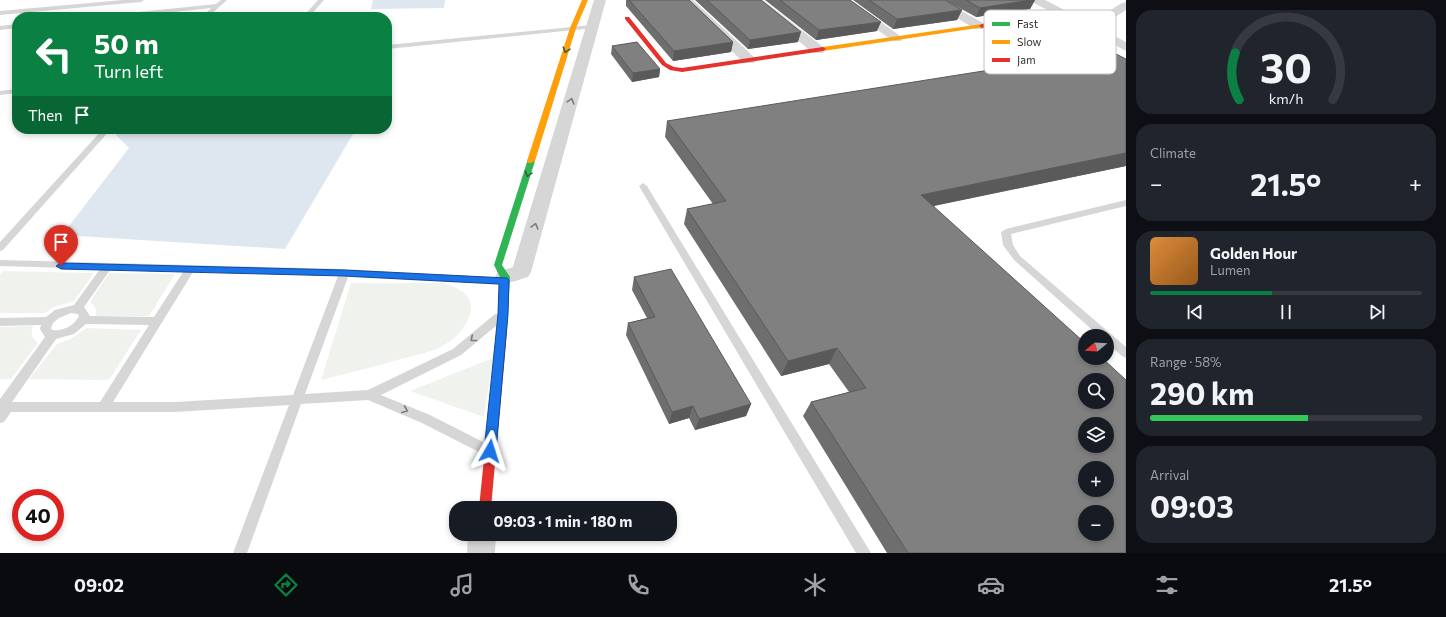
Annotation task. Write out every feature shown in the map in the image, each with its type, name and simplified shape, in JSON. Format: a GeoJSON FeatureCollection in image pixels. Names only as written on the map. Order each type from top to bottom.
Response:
{"type":"FeatureCollection","features":[{"type":"Feature","properties":{"kind":"street"},"geometry":{"type":"LineString","coordinates":[[486,501],[505,279],[521,272],[583,27],[585,0]]}},
{"type":"Feature","properties":{"kind":"street"},"geometry":{"type":"LineString","coordinates":[[583,27],[600,0]]}},
{"type":"Feature","properties":{"kind":"street"},"geometry":{"type":"LineString","coordinates":[[686,0],[749,60]]}},
{"type":"Feature","properties":{"kind":"street"},"geometry":{"type":"LineString","coordinates":[[756,0],[818,50]]}},
{"type":"Feature","properties":{"kind":"street"},"geometry":{"type":"LineString","coordinates":[[842,0],[897,38]]}},
{"type":"Feature","properties":{"kind":"street"},"geometry":{"type":"LineString","coordinates":[[934,0],[979,26]]}},
{"type":"Feature","properties":{"kind":"street"},"geometry":{"type":"LineString","coordinates":[[1036,0],[1056,10]]}},
{"type":"Feature","properties":{"kind":"street"},"geometry":{"type":"LineString","coordinates":[[1116,12],[1126,5]]}},
{"type":"Feature","properties":{"kind":"street"},"geometry":{"type":"LineString","coordinates":[[627,18],[664,64],[672,69],[682,70],[984,25]]}},
{"type":"Feature","properties":{"kind":"street"},"geometry":{"type":"LineString","coordinates":[[1116,42],[1126,47]]}},
{"type":"Feature","properties":{"kind":"street"},"geometry":{"type":"LineString","coordinates":[[481,553],[482,541]]}},
{"type":"Feature","properties":{"kind":"lane"},"geometry":{"type":"LineString","coordinates":[[0,13],[141,0]]}},
{"type":"Feature","properties":{"kind":"lane"},"geometry":{"type":"LineString","coordinates":[[210,12],[224,0]]}},
{"type":"Feature","properties":{"kind":"lane"},"geometry":{"type":"LineString","coordinates":[[310,12],[321,0]]}},
{"type":"Feature","properties":{"kind":"lane"},"geometry":{"type":"LineString","coordinates":[[159,12],[217,6]]}},
{"type":"Feature","properties":{"kind":"lane"},"geometry":{"type":"LineString","coordinates":[[0,28],[12,27]]}},
{"type":"Feature","properties":{"kind":"lane"},"geometry":{"type":"LineString","coordinates":[[392,47],[583,27]]}},
{"type":"Feature","properties":{"kind":"lane"},"geometry":{"type":"LineString","coordinates":[[0,93],[12,92]]}},
{"type":"Feature","properties":{"kind":"lane"},"geometry":{"type":"LineString","coordinates":[[0,248],[103,134]]}},
{"type":"Feature","properties":{"kind":"lane"},"geometry":{"type":"LineString","coordinates":[[643,186],[864,553]]}},
{"type":"Feature","properties":{"kind":"lane"},"geometry":{"type":"LineString","coordinates":[[1099,329],[1017,258],[1008,245],[1006,232],[1126,203]]}},
{"type":"Feature","properties":{"kind":"lane"},"geometry":{"type":"LineString","coordinates":[[0,263],[106,268],[344,273],[505,279]]}},
{"type":"Feature","properties":{"kind":"lane"},"geometry":{"type":"LineString","coordinates":[[77,309],[106,268]]}},
{"type":"Feature","properties":{"kind":"lane"},"geometry":{"type":"LineString","coordinates":[[104,407],[189,270]]}},
{"type":"Feature","properties":{"kind":"lane"},"geometry":{"type":"LineString","coordinates":[[240,553],[344,273]]}},
{"type":"Feature","properties":{"kind":"lane"},"geometry":{"type":"LineString","coordinates":[[84,320],[84,312],[77,309],[59,313],[49,321],[45,328],[49,334],[53,335],[71,331],[84,320],[157,321]]}},
{"type":"Feature","properties":{"kind":"lane"},"geometry":{"type":"LineString","coordinates":[[3,407],[175,408],[369,395],[457,352],[503,314]]}},
{"type":"Feature","properties":{"kind":"lane"},"geometry":{"type":"LineString","coordinates":[[0,322],[49,321]]}},
{"type":"Feature","properties":{"kind":"lane"},"geometry":{"type":"LineString","coordinates":[[0,418],[3,407],[53,335]]}},
{"type":"Feature","properties":{"kind":"lane"},"geometry":{"type":"LineString","coordinates":[[1114,342],[1126,353]]}},
{"type":"Feature","properties":{"kind":"lane"},"geometry":{"type":"LineString","coordinates":[[369,395],[426,419],[490,451]]}},
{"type":"Feature","properties":{"kind":"shaded area"},"geometry":{"type":"Polygon","coordinates":[[[373,0],[445,0],[444,8],[371,9],[373,0]]]}},
{"type":"Feature","properties":{"kind":"shaded area"},"geometry":{"type":"Polygon","coordinates":[[[353,134],[285,249],[62,235],[129,148],[116,135],[353,134]]]}},
{"type":"Feature","properties":{"kind":"shaded area"},"geometry":{"type":"Polygon","coordinates":[[[3,271],[94,273],[74,301],[54,307],[45,313],[0,313],[0,274],[3,271]]]}},
{"type":"Feature","properties":{"kind":"shaded area"},"geometry":{"type":"Polygon","coordinates":[[[109,273],[175,274],[149,316],[96,316],[95,308],[90,302],[109,273]]]}},
{"type":"Feature","properties":{"kind":"shaded area"},"geometry":{"type":"Polygon","coordinates":[[[351,283],[447,284],[457,288],[466,295],[471,303],[471,309],[467,323],[463,329],[446,344],[434,350],[321,380],[351,283]]]}},
{"type":"Feature","properties":{"kind":"shaded area"},"geometry":{"type":"Polygon","coordinates":[[[33,326],[32,336],[38,343],[11,379],[0,379],[0,327],[33,326]]]}},
{"type":"Feature","properties":{"kind":"shaded area"},"geometry":{"type":"Polygon","coordinates":[[[87,328],[141,330],[109,380],[29,379],[57,344],[69,340],[87,328]]]}},
{"type":"Feature","properties":{"kind":"shaded area"},"geometry":{"type":"Polygon","coordinates":[[[493,358],[484,417],[410,391],[493,358]]]}},
{"type":"Feature","properties":{"kind":"building"},"geometry":{"type":"Polygon","coordinates":[[[629,0],[689,0],[733,42],[674,51],[629,0]]]}},
{"type":"Feature","properties":{"kind":"building"},"geometry":{"type":"Polygon","coordinates":[[[707,0],[761,0],[801,32],[750,40],[707,0]]]}},
{"type":"Feature","properties":{"kind":"building"},"geometry":{"type":"Polygon","coordinates":[[[780,0],[850,0],[881,22],[819,30],[780,0]]]}},
{"type":"Feature","properties":{"kind":"building"},"geometry":{"type":"Polygon","coordinates":[[[869,0],[945,0],[962,10],[897,19],[869,0]]]}},
{"type":"Feature","properties":{"kind":"building"},"geometry":{"type":"Polygon","coordinates":[[[966,0],[1031,0],[980,8],[966,0]]]}},
{"type":"Feature","properties":{"kind":"building"},"geometry":{"type":"Polygon","coordinates":[[[637,42],[660,69],[633,73],[612,46],[637,42]]]}},
{"type":"Feature","properties":{"kind":"building"},"geometry":{"type":"Polygon","coordinates":[[[1116,54],[1126,59],[1126,153],[921,195],[1078,337],[1078,365],[1110,365],[1126,380],[1126,553],[908,553],[811,402],[866,388],[837,348],[788,361],[687,209],[726,201],[667,121],[984,71],[984,74],[1116,74],[1116,54]]]}},
{"type":"Feature","properties":{"kind":"building"},"geometry":{"type":"Polygon","coordinates":[[[671,269],[751,404],[699,419],[693,406],[672,412],[628,323],[655,317],[634,277],[671,269]]]}},
{"type":"Feature","properties":{"kind":"traffic: fast"},"geometry":{"type":"LineString","coordinates":[[502,330],[505,277],[498,265],[531,161]]}},
{"type":"Feature","properties":{"kind":"traffic: slow"},"geometry":{"type":"LineString","coordinates":[[531,161],[573,28],[585,0]]}},
{"type":"Feature","properties":{"kind":"traffic: slow"},"geometry":{"type":"LineString","coordinates":[[823,49],[982,26]]}},
{"type":"Feature","properties":{"kind":"traffic: jam"},"geometry":{"type":"LineString","coordinates":[[627,18],[664,64],[672,69],[682,70],[823,49]]}},
{"type":"Feature","properties":{"kind":"traffic: jam"},"geometry":{"type":"LineString","coordinates":[[486,501],[502,330]]}},
{"type":"Feature","properties":{"kind":"route"},"geometry":{"type":"LineString","coordinates":[[61,266],[344,273],[504,280],[503,314],[490,451]]}}]}
